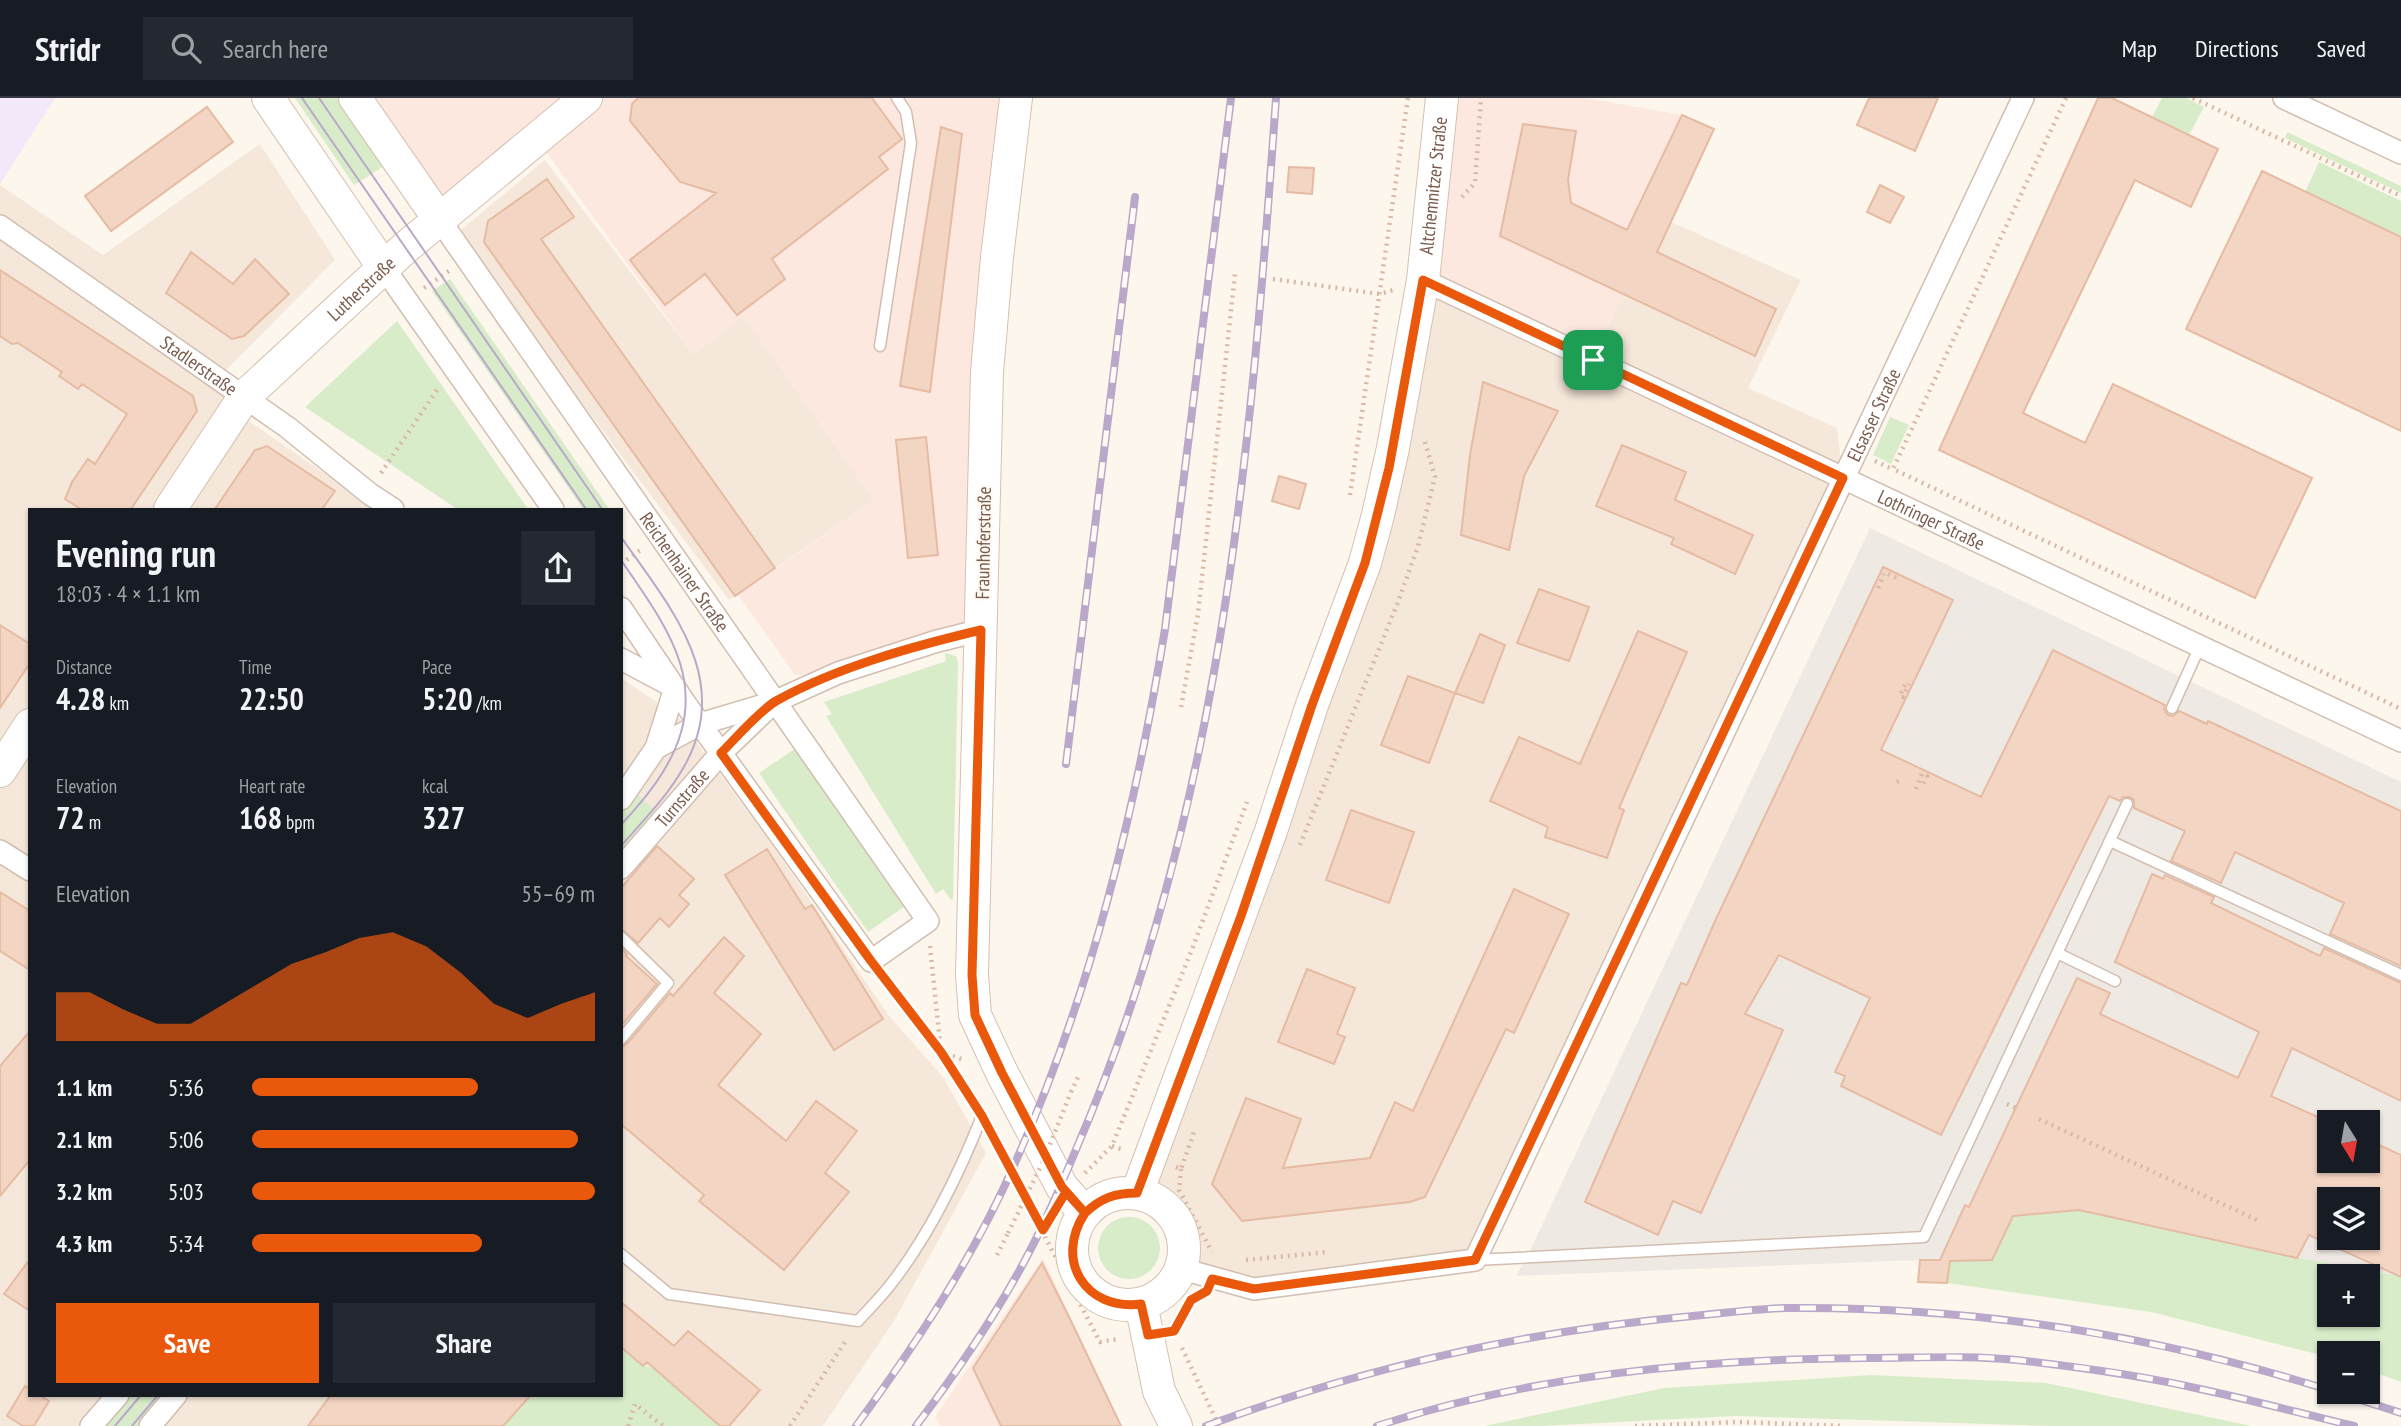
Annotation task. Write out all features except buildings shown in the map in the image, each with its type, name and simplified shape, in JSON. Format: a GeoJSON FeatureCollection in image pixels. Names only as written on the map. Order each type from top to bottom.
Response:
{"type":"FeatureCollection","features":[{"type":"Feature","properties":{"kind":"street"},"geometry":{"type":"LineString","coordinates":[[268,98],[551,508]]}},
{"type":"Feature","properties":{"kind":"street","name":"Reichenhainer Straße"},"geometry":{"type":"LineString","coordinates":[[355,98],[928,921],[871,961]]}},
{"type":"Feature","properties":{"kind":"street","name":"Lutherstraße"},"geometry":{"type":"LineString","coordinates":[[171,508],[244,397],[439,219],[586,98]]}},
{"type":"Feature","properties":{"kind":"street","name":"Fraunhoferstraße"},"geometry":{"type":"LineString","coordinates":[[1016,98],[997,257],[987,372],[972,975],[975,1015],[1002,1073],[1076,1202]]}},
{"type":"Feature","properties":{"kind":"street","name":"Altchemnitzer Straße"},"geometry":{"type":"LineString","coordinates":[[1137,1193],[1245,904],[1312,705],[1365,563],[1389,468],[1423,280],[1442,98]]}},
{"type":"Feature","properties":{"kind":"street","name":"Elsasser Straße"},"geometry":{"type":"LineString","coordinates":[[1475,1260],[2023,98]]}},
{"type":"Feature","properties":{"kind":"street"},"geometry":{"type":"LineString","coordinates":[[2284,98],[2401,153]]}},
{"type":"Feature","properties":{"kind":"street","name":"Stadlerstraße"},"geometry":{"type":"LineString","coordinates":[[0,226],[287,427],[391,508]]}},
{"type":"Feature","properties":{"kind":"street","name":"Lothringer Straße"},"geometry":{"type":"LineString","coordinates":[[1423,280],[2401,741]]}},
{"type":"Feature","properties":{"kind":"street"},"geometry":{"type":"LineString","coordinates":[[623,611],[700,724],[871,961]]}},
{"type":"Feature","properties":{"kind":"street","name":"Turnstraße"},"geometry":{"type":"LineString","coordinates":[[656,748],[700,724],[774,702],[838,673],[981,630]]}},
{"type":"Feature","properties":{"kind":"street"},"geometry":{"type":"LineString","coordinates":[[623,660],[675,688]]}},
{"type":"Feature","properties":{"kind":"street","name":"Turnstraße"},"geometry":{"type":"LineString","coordinates":[[623,796],[656,748],[675,688]]}},
{"type":"Feature","properties":{"kind":"street","name":"Turnstraße"},"geometry":{"type":"LineString","coordinates":[[623,866],[721,753],[774,702]]}},
{"type":"Feature","properties":{"kind":"street"},"geometry":{"type":"LineString","coordinates":[[0,771],[28,728]]}},
{"type":"Feature","properties":{"kind":"street"},"geometry":{"type":"LineString","coordinates":[[0,850],[28,869]]}},
{"type":"Feature","properties":{"kind":"street"},"geometry":{"type":"LineString","coordinates":[[1122,1193],[1137,1193],[1154,1199],[1165,1207],[1179,1225],[1185,1247],[1182,1269],[1168,1290],[1152,1301],[1120,1305],[1109,1303],[1086,1287],[1079,1276],[1072,1250],[1076,1202],[1122,1193]]}},
{"type":"Feature","properties":{"kind":"street"},"geometry":{"type":"LineString","coordinates":[[1182,1269],[1254,1289],[1475,1260]]}},
{"type":"Feature","properties":{"kind":"street"},"geometry":{"type":"LineString","coordinates":[[1141,1304],[1161,1333],[1159,1391],[1176,1426]]}},
{"type":"Feature","properties":{"kind":"street"},"geometry":{"type":"LineString","coordinates":[[91,1426],[116,1397]]}},
{"type":"Feature","properties":{"kind":"street"},"geometry":{"type":"LineString","coordinates":[[150,1426],[174,1397]]}},
{"type":"Feature","properties":{"kind":"lane"},"geometry":{"type":"LineString","coordinates":[[880,346],[911,143],[906,112],[897,98]]}},
{"type":"Feature","properties":{"kind":"lane"},"geometry":{"type":"LineString","coordinates":[[2172,709],[2200,646]]}},
{"type":"Feature","properties":{"kind":"lane"},"geometry":{"type":"LineString","coordinates":[[1475,1260],[1924,1237],[2127,804]]}},
{"type":"Feature","properties":{"kind":"lane"},"geometry":{"type":"LineString","coordinates":[[2110,842],[2401,975]]}},
{"type":"Feature","properties":{"kind":"lane"},"geometry":{"type":"LineString","coordinates":[[623,939],[668,983],[623,1037]]}},
{"type":"Feature","properties":{"kind":"lane"},"geometry":{"type":"LineString","coordinates":[[2057,953],[2115,981]]}},
{"type":"Feature","properties":{"kind":"lane"},"geometry":{"type":"LineString","coordinates":[[623,1256],[669,1294],[858,1321],[892,1283],[920,1240],[961,1169],[982,1116]]}},
{"type":"Feature","properties":{"kind":"path"},"geometry":{"type":"LineString","coordinates":[[1349,501],[1408,98]]}},
{"type":"Feature","properties":{"kind":"path"},"geometry":{"type":"LineString","coordinates":[[1475,183],[1481,98]]}},
{"type":"Feature","properties":{"kind":"path"},"geometry":{"type":"LineString","coordinates":[[2066,98],[1893,469],[2401,709]]}},
{"type":"Feature","properties":{"kind":"path"},"geometry":{"type":"LineString","coordinates":[[2193,98],[2401,197]]}},
{"type":"Feature","properties":{"kind":"path"},"geometry":{"type":"LineString","coordinates":[[418,291],[467,259]]}},
{"type":"Feature","properties":{"kind":"path"},"geometry":{"type":"LineString","coordinates":[[1181,707],[1198,614],[1236,274]]}},
{"type":"Feature","properties":{"kind":"path"},"geometry":{"type":"LineString","coordinates":[[1273,279],[1380,294]]}},
{"type":"Feature","properties":{"kind":"path"},"geometry":{"type":"LineString","coordinates":[[370,494],[376,480],[453,366]]}},
{"type":"Feature","properties":{"kind":"path"},"geometry":{"type":"LineString","coordinates":[[1296,855],[1398,602],[1418,546],[1435,477]]}},
{"type":"Feature","properties":{"kind":"path"},"geometry":{"type":"LineString","coordinates":[[1878,588],[1888,574]]}},
{"type":"Feature","properties":{"kind":"path"},"geometry":{"type":"LineString","coordinates":[[1922,774],[1927,776],[1920,784],[1916,789],[1922,774]]}},
{"type":"Feature","properties":{"kind":"path"},"geometry":{"type":"LineString","coordinates":[[1043,1230],[1076,1202],[1112,1146],[1191,952],[1248,799]]}},
{"type":"Feature","properties":{"kind":"path"},"geometry":{"type":"LineString","coordinates":[[871,961],[941,1052],[982,1116],[1092,1327]]}},
{"type":"Feature","properties":{"kind":"path"},"geometry":{"type":"LineString","coordinates":[[997,1255],[1043,1162],[1080,1073]]}},
{"type":"Feature","properties":{"kind":"path"},"geometry":{"type":"LineString","coordinates":[[2039,1119],[2257,1220]]}},
{"type":"Feature","properties":{"kind":"path"},"geometry":{"type":"LineString","coordinates":[[1181,1169],[1179,1190],[1218,1263],[1219,1281],[1191,1300],[1161,1333],[1219,1426]]}},
{"type":"Feature","properties":{"kind":"path"},"geometry":{"type":"LineString","coordinates":[[790,1426],[858,1321]]}},
{"type":"Feature","properties":{"kind":"path"},"geometry":{"type":"LineString","coordinates":[[628,1426],[635,1404],[663,1426]]}},
{"type":"Feature","properties":{"kind":"path"},"geometry":{"type":"LineString","coordinates":[[1635,1426],[1738,1422],[1844,1426]]}},
{"type":"Feature","properties":{"kind":"shaded area"},"geometry":{"type":"Polygon","coordinates":[[[0,98],[55,98],[0,184],[0,98]]]}},
{"type":"Feature","properties":{"kind":"shaded area"},"geometry":{"type":"Polygon","coordinates":[[[358,98],[1016,98],[981,630],[838,673],[795,675],[738,595],[874,500],[744,317],[693,354],[539,142],[439,219],[358,98]]]}},
{"type":"Feature","properties":{"kind":"shaded area"},"geometry":{"type":"Polygon","coordinates":[[[1442,98],[1586,98],[1682,115],[1714,129],[1671,222],[1660,218],[1593,360],[1423,280],[1442,98]]]}},
{"type":"Feature","properties":{"kind":"shaded area"},"geometry":{"type":"Polygon","coordinates":[[[260,144],[335,260],[225,371],[243,417],[375,508],[28,508],[28,1397],[529,1397],[503,1426],[0,1426],[0,185],[103,255],[260,144]]]}},
{"type":"Feature","properties":{"kind":"shaded area"},"geometry":{"type":"Polygon","coordinates":[[[545,160],[693,354],[744,316],[874,500],[729,600],[456,234],[545,160]]]}},
{"type":"Feature","properties":{"kind":"shaded area"},"geometry":{"type":"Polygon","coordinates":[[[1660,217],[1801,280],[1748,388],[1837,428],[1843,478],[1475,1260],[1254,1289],[1182,1269],[1185,1247],[1179,1225],[1165,1207],[1154,1199],[1137,1193],[1365,563],[1423,280],[1660,217]]]}},
{"type":"Feature","properties":{"kind":"shaded area"},"geometry":{"type":"Polygon","coordinates":[[[1870,528],[2401,782],[2401,1316],[2380,1291],[2380,1264],[2317,1264],[2317,1274],[2095,1241],[1920,1260],[1516,1276],[1870,528]]]}},
{"type":"Feature","properties":{"kind":"shaded area"},"geometry":{"type":"Polygon","coordinates":[[[623,679],[677,716],[771,843],[889,1016],[943,1077],[986,1153],[894,1321],[823,1426],[720,1426],[654,1368],[643,1366],[623,1349],[623,679]]]}},
{"type":"Feature","properties":{"kind":"shaded area"},"geometry":{"type":"Polygon","coordinates":[[[1043,1258],[1120,1422],[1113,1426],[940,1426],[935,1417],[1043,1258]]]}},
{"type":"Feature","properties":{"kind":"green space"},"geometry":{"type":"Polygon","coordinates":[[[295,98],[343,98],[389,163],[354,185],[295,98]]]}},
{"type":"Feature","properties":{"kind":"green space"},"geometry":{"type":"Polygon","coordinates":[[[2162,98],[2186,98],[2204,107],[2189,135],[2152,117],[2162,98]]]}},
{"type":"Feature","properties":{"kind":"green space"},"geometry":{"type":"Polygon","coordinates":[[[2287,132],[2401,186],[2401,193],[2285,138],[2287,132]]]}},
{"type":"Feature","properties":{"kind":"green space"},"geometry":{"type":"Polygon","coordinates":[[[2319,162],[2401,201],[2401,237],[2305,192],[2319,162]]]}},
{"type":"Feature","properties":{"kind":"green space"},"geometry":{"type":"Polygon","coordinates":[[[450,279],[608,508],[582,508],[432,291],[450,279]]]}},
{"type":"Feature","properties":{"kind":"green space"},"geometry":{"type":"Polygon","coordinates":[[[397,321],[527,508],[456,508],[305,407],[397,321]]]}},
{"type":"Feature","properties":{"kind":"green space"},"geometry":{"type":"Polygon","coordinates":[[[1890,417],[1909,425],[1891,464],[1873,455],[1890,417]]]}},
{"type":"Feature","properties":{"kind":"green space"},"geometry":{"type":"Polygon","coordinates":[[[945,653],[956,656],[958,663],[951,900],[943,889],[936,894],[826,716],[832,714],[824,702],[946,661],[945,653]]]}},
{"type":"Feature","properties":{"kind":"green space"},"geometry":{"type":"Polygon","coordinates":[[[799,746],[908,904],[868,932],[759,773],[799,746]]]}},
{"type":"Feature","properties":{"kind":"green space"},"geometry":{"type":"Polygon","coordinates":[[[634,792],[657,812],[623,853],[623,805],[634,792]]]}},
{"type":"Feature","properties":{"kind":"green space"},"geometry":{"type":"Polygon","coordinates":[[[2079,1210],[2331,1264],[2317,1264],[2317,1327],[2380,1327],[2380,1273],[2398,1276],[2401,1270],[2401,1382],[2380,1374],[2380,1341],[2317,1341],[2317,1354],[2151,1312],[1947,1283],[1950,1261],[2013,1216],[2079,1210]]]}},
{"type":"Feature","properties":{"kind":"green space"},"geometry":{"type":"Polygon","coordinates":[[[1129,1217],[1151,1226],[1160,1248],[1151,1270],[1129,1279],[1107,1270],[1098,1248],[1107,1226],[1129,1217]]]}},
{"type":"Feature","properties":{"kind":"green space"},"geometry":{"type":"Polygon","coordinates":[[[623,1349],[643,1366],[654,1368],[720,1426],[503,1426],[529,1397],[623,1397],[623,1349]]]}},
{"type":"Feature","properties":{"kind":"green space"},"geometry":{"type":"Polygon","coordinates":[[[1872,1375],[2046,1383],[2252,1426],[2048,1426],[1736,1416],[1541,1426],[1484,1426],[1664,1388],[1872,1375]]]}},
{"type":"Feature","properties":{"kind":"green space"},"geometry":{"type":"Polygon","coordinates":[[[125,1397],[166,1397],[142,1426],[101,1426],[125,1397]]]}},
{"type":"Feature","properties":{"kind":"tram line"},"geometry":{"type":"LineString","coordinates":[[302,98],[585,508]]}},
{"type":"Feature","properties":{"kind":"tram line"},"geometry":{"type":"LineString","coordinates":[[319,98],[601,508]]}},
{"type":"Feature","properties":{"kind":"tram line"},"geometry":{"type":"LineString","coordinates":[[623,540],[660,592],[691,649],[700,679],[702,710],[696,742],[679,775],[659,803],[623,844]]}},
{"type":"Feature","properties":{"kind":"tram line"},"geometry":{"type":"LineString","coordinates":[[623,563],[654,609],[678,657],[685,682],[686,708],[680,736],[667,765],[652,789],[623,823]]}},
{"type":"Feature","properties":{"kind":"tram line"},"geometry":{"type":"LineString","coordinates":[[115,1426],[139,1397]]}},
{"type":"Feature","properties":{"kind":"tram line"},"geometry":{"type":"LineString","coordinates":[[132,1426],[156,1397]]}},
{"type":"Feature","properties":{"kind":"railway"},"geometry":{"type":"LineString","coordinates":[[856,1426],[943,1299],[999,1198],[1042,1099],[1066,1034],[1107,901],[1140,766],[1165,629],[1231,98]]}},
{"type":"Feature","properties":{"kind":"railway"},"geometry":{"type":"LineString","coordinates":[[916,1426],[987,1325],[1045,1220],[1126,1022],[1165,894],[1196,764],[1221,632],[1240,499],[1276,98]]}},
{"type":"Feature","properties":{"kind":"railway"},"geometry":{"type":"LineString","coordinates":[[1066,764],[1135,197]]}},
{"type":"Feature","properties":{"kind":"railway"},"geometry":{"type":"LineString","coordinates":[[1206,1426],[1325,1386],[1507,1342],[1631,1323],[1785,1308],[1923,1312],[2060,1328],[2196,1354],[2317,1387]]}},
{"type":"Feature","properties":{"kind":"railway"},"geometry":{"type":"LineString","coordinates":[[1377,1426],[1497,1394],[1620,1373],[1744,1362],[1942,1357],[2017,1360],[2132,1376],[2219,1393],[2354,1426]]}},
{"type":"Feature","properties":{"kind":"railway"},"geometry":{"type":"LineString","coordinates":[[2373,1404],[2401,1413]]}},
{"type":"Feature","properties":{"kind":"route"},"geometry":{"type":"LineString","coordinates":[[1593,360],[1423,280],[1389,468],[1365,563],[1312,705],[1241,916],[1155,1139],[1137,1193],[1108,1196],[1085,1213],[1066,1192],[1043,1230],[982,1116],[941,1052],[871,961],[721,753],[774,702],[838,673],[981,630],[972,975],[975,1015],[1062,1187],[1085,1213],[1077,1224],[1073,1237],[1074,1264],[1079,1276],[1086,1287],[1109,1303],[1130,1306],[1141,1304],[1148,1335],[1174,1331],[1191,1300],[1207,1291],[1212,1279],[1254,1289],[1475,1260],[1843,478],[1593,360]]}}]}
